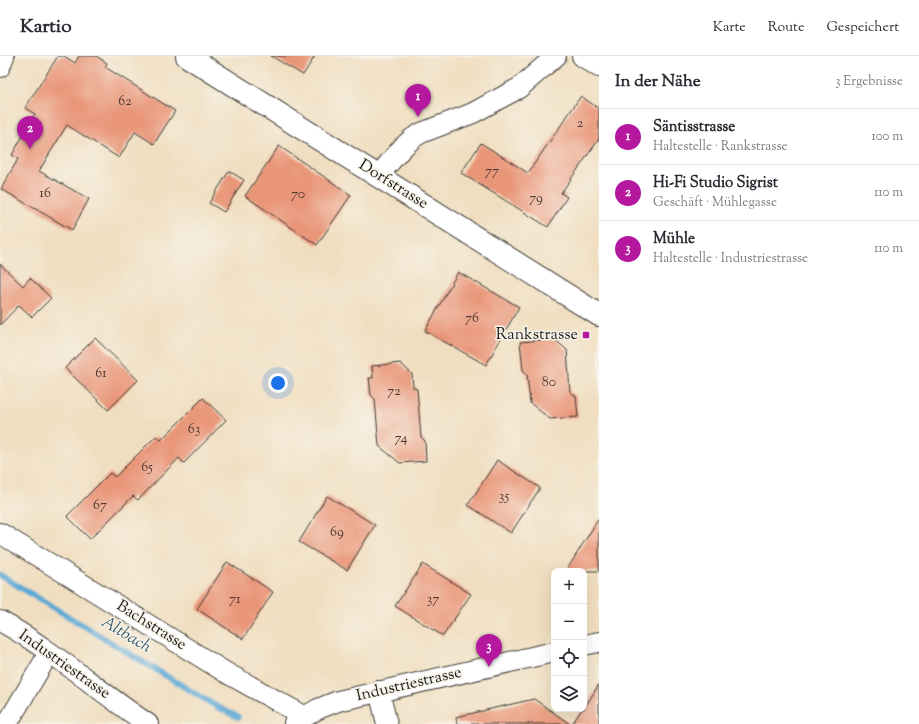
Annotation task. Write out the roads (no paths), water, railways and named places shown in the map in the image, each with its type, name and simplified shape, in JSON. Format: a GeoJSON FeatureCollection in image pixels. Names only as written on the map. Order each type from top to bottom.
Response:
{"type":"FeatureCollection","features":[{"type":"Feature","properties":{"kind":"main road","name":"Dorfstrasse"},"geometry":{"type":"LineString","coordinates":[[187,56],[599,315]]}},
{"type":"Feature","properties":{"kind":"street"},"geometry":{"type":"LineString","coordinates":[[0,67],[4,56]]}},
{"type":"Feature","properties":{"kind":"street"},"geometry":{"type":"LineString","coordinates":[[378,176],[402,148],[413,138],[473,112],[519,88],[556,56]]}},
{"type":"Feature","properties":{"kind":"street"},"geometry":{"type":"LineString","coordinates":[[582,56],[599,67]]}},
{"type":"Feature","properties":{"kind":"street","name":"Bachstrasse"},"geometry":{"type":"LineString","coordinates":[[0,533],[225,672],[298,720]]}},
{"type":"Feature","properties":{"kind":"street","name":"Industriestrasse"},"geometry":{"type":"LineString","coordinates":[[0,621],[50,653],[126,710],[148,724]]}},
{"type":"Feature","properties":{"kind":"street"},"geometry":{"type":"LineString","coordinates":[[7,724],[50,653]]}},
{"type":"Feature","properties":{"kind":"street","name":"Industriestrasse"},"geometry":{"type":"LineString","coordinates":[[298,720],[338,701],[551,653]]}},
{"type":"Feature","properties":{"kind":"street"},"geometry":{"type":"LineString","coordinates":[[378,691],[387,724]]}},
{"type":"Feature","properties":{"kind":"waterway","name":"Altbach"},"geometry":{"type":"LineString","coordinates":[[0,575],[219,708],[238,717]]}},
{"type":"Feature","properties":{"kind":"place","name":"Säntisstrasse"},"geometry":{"type":"Point","coordinates":[418,117]}},
{"type":"Feature","properties":{"kind":"place","name":"Hi-Fi Studio Sigrist"},"geometry":{"type":"Point","coordinates":[30,149]}},
{"type":"Feature","properties":{"kind":"place","name":"Rankstrasse"},"geometry":{"type":"Point","coordinates":[586,335]}},
{"type":"Feature","properties":{"kind":"place","name":"Mühle"},"geometry":{"type":"Point","coordinates":[489,667]}}]}
